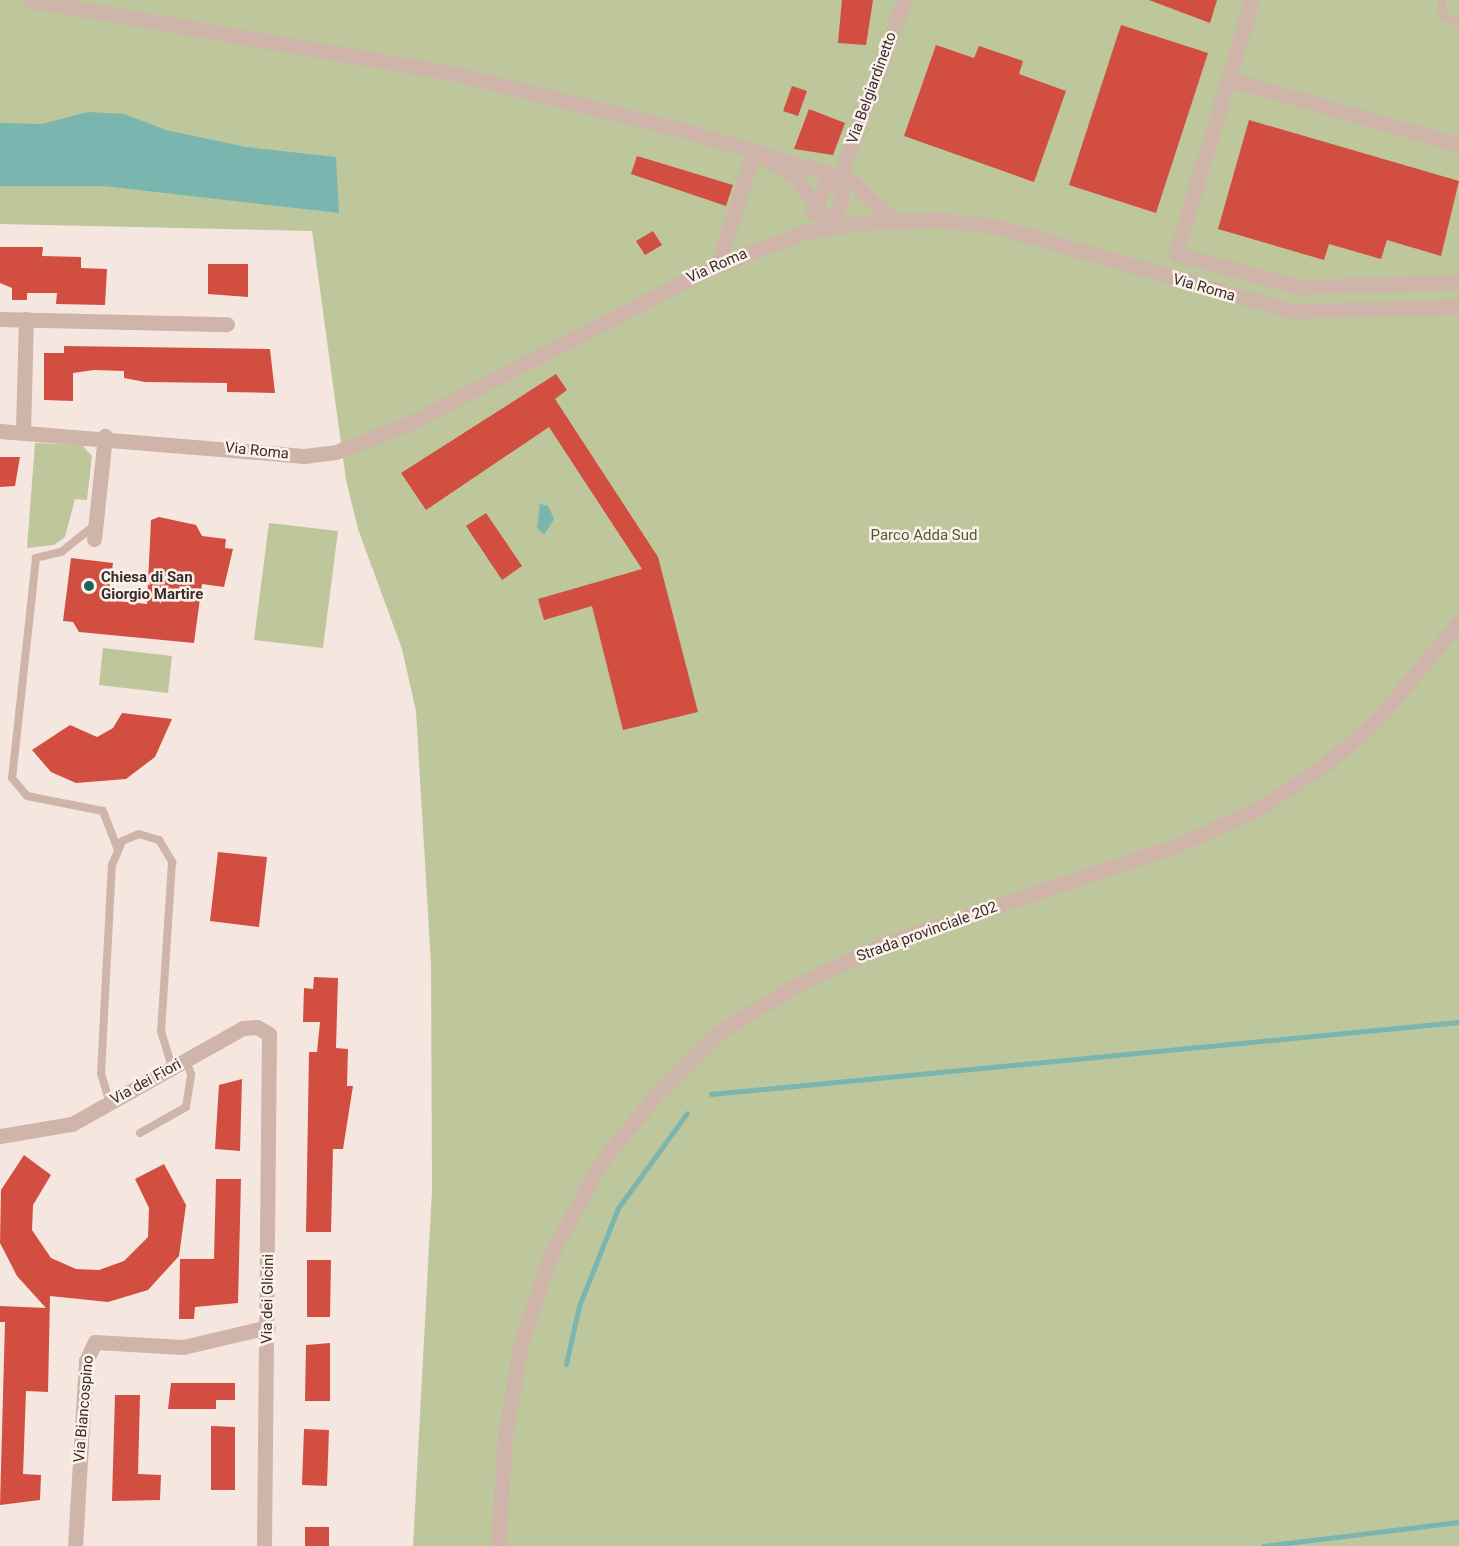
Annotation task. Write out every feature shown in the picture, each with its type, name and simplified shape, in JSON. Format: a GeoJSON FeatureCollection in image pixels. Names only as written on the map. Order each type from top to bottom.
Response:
{"type":"FeatureCollection","features":[{"type":"Feature","properties":{"kind":"street"},"geometry":{"type":"LineString","coordinates":[[29,0],[448,72],[754,151],[840,176],[852,180],[893,220]]}},
{"type":"Feature","properties":{"kind":"street","name":"Via Belgiardinetto"},"geometry":{"type":"LineString","coordinates":[[840,176],[904,0]]}},
{"type":"Feature","properties":{"kind":"street"},"geometry":{"type":"LineString","coordinates":[[1252,0],[1176,254],[1300,287],[1459,282]]}},
{"type":"Feature","properties":{"kind":"street"},"geometry":{"type":"LineString","coordinates":[[1228,79],[1459,145]]}},
{"type":"Feature","properties":{"kind":"street"},"geometry":{"type":"LineString","coordinates":[[754,151],[795,177],[813,206],[830,226],[842,199],[840,176]]}},
{"type":"Feature","properties":{"kind":"street"},"geometry":{"type":"LineString","coordinates":[[717,265],[754,151]]}},
{"type":"Feature","properties":{"kind":"street"},"geometry":{"type":"LineString","coordinates":[[801,233],[824,188],[840,176]]}},
{"type":"Feature","properties":{"kind":"street","name":"Via Roma"},"geometry":{"type":"LineString","coordinates":[[0,431],[105,436],[304,456],[336,452],[408,424],[717,265],[801,233],[830,226],[893,220],[995,226],[1292,311],[1459,306]]}},
{"type":"Feature","properties":{"kind":"street"},"geometry":{"type":"LineString","coordinates":[[0,319],[227,324]]}},
{"type":"Feature","properties":{"kind":"street"},"geometry":{"type":"LineString","coordinates":[[22,431],[26,319]]}},
{"type":"Feature","properties":{"kind":"street"},"geometry":{"type":"LineString","coordinates":[[94,532],[105,436]]}},
{"type":"Feature","properties":{"kind":"street","name":"Strada provinciale 202"},"geometry":{"type":"LineString","coordinates":[[498,1546],[505,1435],[521,1343],[550,1256],[600,1164],[655,1096],[719,1032],[793,987],[881,945],[1178,845],[1256,810],[1327,763],[1373,724],[1459,622]]}},
{"type":"Feature","properties":{"kind":"street","name":"Via dei Fiori"},"geometry":{"type":"LineString","coordinates":[[0,1136],[58,1129],[250,1026],[269,1034],[273,1053]]}},
{"type":"Feature","properties":{"kind":"street","name":"Via dei Glicini"},"geometry":{"type":"LineString","coordinates":[[264,1546],[273,1053]]}},
{"type":"Feature","properties":{"kind":"street","name":"Via Biancospino"},"geometry":{"type":"LineString","coordinates":[[75,1546],[86,1361],[95,1342],[183,1347],[268,1327]]}},
{"type":"Feature","properties":{"kind":"lane"},"geometry":{"type":"LineString","coordinates":[[1442,0],[1443,15],[1459,23]]}},
{"type":"Feature","properties":{"kind":"lane"},"geometry":{"type":"LineString","coordinates":[[94,532],[61,552],[36,558],[12,778],[27,796],[103,811],[117,848],[101,1073],[110,1103]]}},
{"type":"Feature","properties":{"kind":"lane"},"geometry":{"type":"LineString","coordinates":[[117,848],[130,836],[146,835],[159,840],[171,856],[161,1031],[179,1064],[191,1074],[186,1107],[140,1133]]}},
{"type":"Feature","properties":{"kind":"green space","name":"Parco Adda Sud"},"geometry":{"type":"Polygon","coordinates":[[[0,0],[1459,0],[1459,1546],[413,1546],[432,1190],[431,964],[416,711],[402,649],[358,529],[346,480],[312,231],[0,224],[0,0]]]}},
{"type":"Feature","properties":{"kind":"green space"},"geometry":{"type":"Polygon","coordinates":[[[35,443],[82,445],[92,456],[87,500],[75,499],[65,537],[54,545],[27,548],[35,443]]]}},
{"type":"Feature","properties":{"kind":"green space"},"geometry":{"type":"Polygon","coordinates":[[[269,523],[338,531],[323,648],[254,640],[269,523]]]}},
{"type":"Feature","properties":{"kind":"green space"},"geometry":{"type":"Polygon","coordinates":[[[103,648],[172,656],[168,693],[99,685],[103,648]]]}},
{"type":"Feature","properties":{"kind":"water"},"geometry":{"type":"Polygon","coordinates":[[[88,112],[124,114],[166,130],[246,147],[336,157],[339,213],[104,186],[0,186],[0,123],[42,124],[88,112]]]}},
{"type":"Feature","properties":{"kind":"water"},"geometry":{"type":"Polygon","coordinates":[[[540,504],[548,506],[554,519],[544,535],[537,528],[540,504]]]}},
{"type":"Feature","properties":{"kind":"building"},"geometry":{"type":"Polygon","coordinates":[[[842,0],[873,0],[866,45],[838,43],[842,0]]]}},
{"type":"Feature","properties":{"kind":"building"},"geometry":{"type":"Polygon","coordinates":[[[1149,0],[1217,0],[1210,23],[1149,0]]]}},
{"type":"Feature","properties":{"kind":"building"},"geometry":{"type":"Polygon","coordinates":[[[1121,25],[1208,53],[1156,213],[1069,185],[1121,25]]]}},
{"type":"Feature","properties":{"kind":"building"},"geometry":{"type":"Polygon","coordinates":[[[936,45],[974,58],[979,46],[1023,61],[1019,74],[1066,91],[1034,182],[904,136],[936,45]]]}},
{"type":"Feature","properties":{"kind":"building"},"geometry":{"type":"Polygon","coordinates":[[[792,86],[807,91],[798,116],[783,111],[792,86]]]}},
{"type":"Feature","properties":{"kind":"building"},"geometry":{"type":"Polygon","coordinates":[[[809,109],[845,123],[833,155],[794,149],[809,109]]]}},
{"type":"Feature","properties":{"kind":"building"},"geometry":{"type":"Polygon","coordinates":[[[1249,120],[1459,181],[1441,256],[1387,240],[1381,259],[1329,244],[1324,260],[1218,229],[1249,120]]]}},
{"type":"Feature","properties":{"kind":"building"},"geometry":{"type":"Polygon","coordinates":[[[637,156],[733,185],[726,206],[631,174],[637,156]]]}},
{"type":"Feature","properties":{"kind":"building"},"geometry":{"type":"Polygon","coordinates":[[[653,231],[662,245],[645,255],[636,241],[653,231]]]}},
{"type":"Feature","properties":{"kind":"building"},"geometry":{"type":"Polygon","coordinates":[[[0,247],[43,247],[42,256],[81,257],[81,268],[107,269],[105,305],[56,304],[57,293],[27,293],[27,300],[12,300],[12,288],[0,283],[0,247]]]}},
{"type":"Feature","properties":{"kind":"building"},"geometry":{"type":"Polygon","coordinates":[[[208,264],[248,264],[248,297],[208,294],[208,264]]]}},
{"type":"Feature","properties":{"kind":"building"},"geometry":{"type":"Polygon","coordinates":[[[64,346],[270,349],[275,393],[227,392],[227,383],[145,382],[124,378],[124,371],[94,370],[73,373],[73,401],[44,400],[44,353],[64,353],[64,346]]]}},
{"type":"Feature","properties":{"kind":"building"},"geometry":{"type":"Polygon","coordinates":[[[556,374],[567,390],[555,399],[658,557],[698,712],[623,730],[592,606],[544,620],[538,599],[642,569],[549,427],[426,510],[401,473],[556,374]]]}},
{"type":"Feature","properties":{"kind":"building"},"geometry":{"type":"Polygon","coordinates":[[[0,457],[20,457],[15,486],[0,487],[0,457]]]}},
{"type":"Feature","properties":{"kind":"building"},"geometry":{"type":"Polygon","coordinates":[[[486,513],[522,566],[502,580],[466,526],[486,513]]]}},
{"type":"Feature","properties":{"kind":"building"},"geometry":{"type":"Polygon","coordinates":[[[159,517],[196,525],[202,536],[226,539],[225,548],[233,549],[224,587],[202,584],[194,643],[79,632],[73,622],[63,621],[71,558],[113,563],[108,600],[147,604],[151,520],[159,517]]]}},
{"type":"Feature","properties":{"kind":"building"},"geometry":{"type":"Polygon","coordinates":[[[122,713],[172,719],[155,757],[126,779],[76,783],[51,772],[32,750],[70,725],[97,737],[113,728],[122,713]]]}},
{"type":"Feature","properties":{"kind":"building"},"geometry":{"type":"Polygon","coordinates":[[[218,852],[267,857],[259,927],[210,921],[218,852]]]}},
{"type":"Feature","properties":{"kind":"building"},"geometry":{"type":"Polygon","coordinates":[[[314,977],[338,978],[336,1048],[348,1049],[347,1086],[353,1086],[343,1149],[333,1149],[331,1232],[306,1232],[309,1052],[317,1052],[320,1022],[303,1022],[304,988],[313,989],[314,977]]]}},
{"type":"Feature","properties":{"kind":"building"},"geometry":{"type":"Polygon","coordinates":[[[242,1079],[240,1151],[215,1149],[219,1085],[242,1079]]]}},
{"type":"Feature","properties":{"kind":"building"},"geometry":{"type":"Polygon","coordinates":[[[24,1155],[51,1175],[33,1205],[32,1230],[51,1258],[76,1269],[99,1270],[124,1261],[148,1237],[149,1208],[135,1179],[164,1164],[186,1205],[179,1256],[148,1290],[108,1302],[50,1296],[48,1392],[26,1391],[23,1474],[41,1475],[40,1500],[0,1505],[5,1322],[0,1322],[0,1306],[46,1308],[17,1276],[0,1243],[1,1190],[24,1155]]]}},
{"type":"Feature","properties":{"kind":"building"},"geometry":{"type":"Polygon","coordinates":[[[216,1179],[241,1179],[238,1303],[195,1307],[194,1319],[179,1319],[180,1259],[214,1259],[216,1179]]]}},
{"type":"Feature","properties":{"kind":"building"},"geometry":{"type":"Polygon","coordinates":[[[307,1260],[331,1260],[330,1317],[307,1317],[307,1260]]]}},
{"type":"Feature","properties":{"kind":"building"},"geometry":{"type":"Polygon","coordinates":[[[330,1343],[330,1401],[305,1401],[306,1345],[330,1343]]]}},
{"type":"Feature","properties":{"kind":"building"},"geometry":{"type":"Polygon","coordinates":[[[171,1383],[235,1383],[235,1400],[216,1400],[216,1409],[168,1409],[171,1383]]]}},
{"type":"Feature","properties":{"kind":"building"},"geometry":{"type":"Polygon","coordinates":[[[115,1395],[140,1395],[138,1474],[161,1475],[160,1500],[112,1501],[115,1395]]]}},
{"type":"Feature","properties":{"kind":"building"},"geometry":{"type":"Polygon","coordinates":[[[211,1426],[235,1427],[235,1490],[211,1490],[211,1426]]]}},
{"type":"Feature","properties":{"kind":"building"},"geometry":{"type":"Polygon","coordinates":[[[304,1429],[329,1430],[327,1486],[302,1485],[304,1429]]]}},
{"type":"Feature","properties":{"kind":"building"},"geometry":{"type":"Polygon","coordinates":[[[305,1527],[329,1527],[329,1546],[305,1546],[305,1527]]]}},
{"type":"Feature","properties":{"kind":"waterway"},"geometry":{"type":"LineString","coordinates":[[711,1094],[1459,1022]]}},
{"type":"Feature","properties":{"kind":"waterway"},"geometry":{"type":"LineString","coordinates":[[566,1364],[579,1306],[618,1208],[687,1113]]}},
{"type":"Feature","properties":{"kind":"waterway"},"geometry":{"type":"LineString","coordinates":[[1263,1546],[1459,1522]]}},
{"type":"Feature","properties":{"kind":"place","name":"Chiesa di San Giorgio Martire"},"geometry":{"type":"Point","coordinates":[89,586]}}]}
